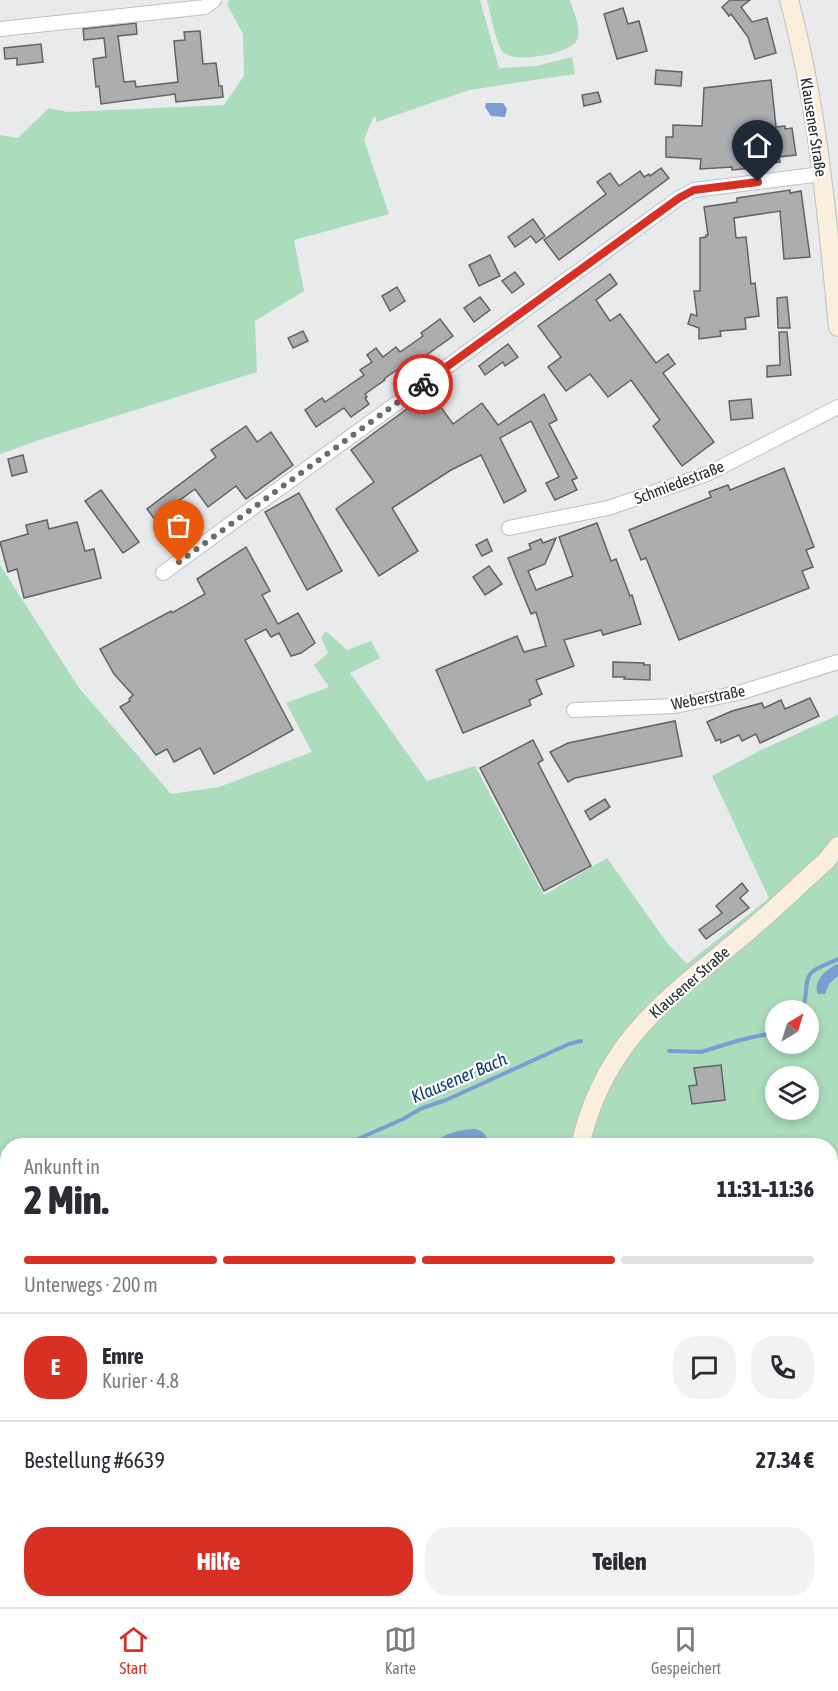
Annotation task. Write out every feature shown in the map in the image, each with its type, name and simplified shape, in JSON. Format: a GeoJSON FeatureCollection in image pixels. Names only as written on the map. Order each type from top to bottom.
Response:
{"type":"FeatureCollection","features":[{"type":"Feature","properties":{"kind":"main road","name":"Klausener Straße"},"geometry":{"type":"LineString","coordinates":[[789,0],[810,92],[822,174],[838,327]]}},
{"type":"Feature","properties":{"kind":"main road","name":"Klausener Straße"},"geometry":{"type":"LineString","coordinates":[[582,1138],[600,1085],[629,1039],[652,1013],[747,932],[827,860],[838,846]]}},
{"type":"Feature","properties":{"kind":"street"},"geometry":{"type":"LineString","coordinates":[[0,29],[206,7],[214,0]]}},
{"type":"Feature","properties":{"kind":"street"},"geometry":{"type":"LineString","coordinates":[[163,573],[679,198],[694,190],[822,174]]}},
{"type":"Feature","properties":{"kind":"street","name":"Schmiedestraße"},"geometry":{"type":"LineString","coordinates":[[509,528],[608,508],[707,474],[838,407]]}},
{"type":"Feature","properties":{"kind":"street","name":"Weberstraße"},"geometry":{"type":"LineString","coordinates":[[574,710],[675,706],[742,692],[838,662]]}},
{"type":"Feature","properties":{"kind":"green space"},"geometry":{"type":"Polygon","coordinates":[[[230,0],[480,0],[499,68],[536,66],[572,57],[575,74],[469,90],[376,122],[376,117],[373,118],[364,140],[389,214],[294,240],[304,291],[255,321],[257,372],[0,454],[0,135],[18,138],[49,108],[67,112],[224,105],[244,76],[243,34],[227,4],[230,0]]]}},
{"type":"Feature","properties":{"kind":"green space"},"geometry":{"type":"Polygon","coordinates":[[[487,0],[570,0],[578,25],[577,40],[573,45],[554,53],[531,57],[510,56],[504,53],[498,43],[487,0]]]}},
{"type":"Feature","properties":{"kind":"green space"},"geometry":{"type":"Polygon","coordinates":[[[0,565],[79,688],[171,794],[219,787],[312,752],[286,703],[329,687],[314,665],[328,653],[321,637],[326,631],[347,650],[371,641],[380,658],[350,673],[427,781],[475,766],[544,895],[607,858],[667,943],[687,964],[769,898],[712,776],[759,751],[838,715],[838,1138],[0,1138],[0,565]]]}},
{"type":"Feature","properties":{"kind":"water"},"geometry":{"type":"Polygon","coordinates":[[[486,103],[503,103],[507,109],[505,117],[491,116],[485,107],[486,103]]]}},
{"type":"Feature","properties":{"kind":"water"},"geometry":{"type":"Polygon","coordinates":[[[838,964],[838,976],[829,984],[825,994],[818,994],[819,980],[829,969],[838,964]]]}},
{"type":"Feature","properties":{"kind":"water"},"geometry":{"type":"Polygon","coordinates":[[[477,1129],[487,1138],[440,1138],[461,1130],[477,1129]]]}},
{"type":"Feature","properties":{"kind":"building"},"geometry":{"type":"Polygon","coordinates":[[[730,0],[750,0],[741,7],[752,22],[767,18],[776,53],[755,59],[748,37],[731,14],[729,16],[722,7],[730,0]]]}},
{"type":"Feature","properties":{"kind":"building"},"geometry":{"type":"Polygon","coordinates":[[[623,8],[628,24],[639,21],[647,51],[617,59],[604,14],[623,8]]]}},
{"type":"Feature","properties":{"kind":"building"},"geometry":{"type":"Polygon","coordinates":[[[136,23],[137,34],[118,36],[124,82],[135,81],[136,87],[178,82],[174,41],[185,40],[184,32],[200,31],[203,64],[216,63],[223,97],[176,102],[175,94],[101,104],[99,86],[96,87],[93,59],[106,57],[104,38],[84,40],[83,29],[136,23]]]}},
{"type":"Feature","properties":{"kind":"building"},"geometry":{"type":"Polygon","coordinates":[[[41,44],[43,62],[17,65],[17,58],[5,59],[4,48],[41,44]]]}},
{"type":"Feature","properties":{"kind":"building"},"geometry":{"type":"Polygon","coordinates":[[[656,70],[682,72],[681,86],[655,84],[656,70]]]}},
{"type":"Feature","properties":{"kind":"building"},"geometry":{"type":"Polygon","coordinates":[[[771,80],[776,127],[792,128],[796,155],[779,157],[780,162],[732,170],[732,167],[700,169],[701,159],[666,157],[666,137],[673,137],[673,125],[702,126],[704,88],[771,80]]]}},
{"type":"Feature","properties":{"kind":"building"},"geometry":{"type":"Polygon","coordinates":[[[598,92],[601,102],[584,106],[582,95],[598,92]]]}},
{"type":"Feature","properties":{"kind":"building"},"geometry":{"type":"Polygon","coordinates":[[[661,168],[669,178],[559,260],[544,240],[606,194],[597,182],[610,173],[619,186],[640,171],[644,177],[649,174],[650,176],[661,168]]]}},
{"type":"Feature","properties":{"kind":"building"},"geometry":{"type":"Polygon","coordinates":[[[790,190],[790,193],[801,191],[810,257],[784,259],[780,211],[734,218],[736,238],[746,237],[751,284],[755,283],[759,316],[745,318],[746,329],[720,331],[721,336],[699,339],[699,328],[688,324],[691,314],[697,316],[694,291],[700,291],[700,238],[708,235],[704,207],[737,202],[737,198],[790,190]]]}},
{"type":"Feature","properties":{"kind":"building"},"geometry":{"type":"Polygon","coordinates":[[[533,219],[545,236],[536,243],[531,236],[515,247],[508,237],[533,219]]]}},
{"type":"Feature","properties":{"kind":"building"},"geometry":{"type":"Polygon","coordinates":[[[490,255],[500,276],[479,286],[469,265],[490,255]]]}},
{"type":"Feature","properties":{"kind":"building"},"geometry":{"type":"Polygon","coordinates":[[[515,272],[524,284],[512,293],[502,281],[515,272]]]}},
{"type":"Feature","properties":{"kind":"building"},"geometry":{"type":"Polygon","coordinates":[[[610,274],[617,284],[596,300],[610,321],[620,314],[656,363],[668,354],[675,364],[663,373],[714,442],[682,466],[653,426],[660,420],[631,380],[608,397],[590,374],[566,391],[548,367],[561,357],[538,326],[610,274]]]}},
{"type":"Feature","properties":{"kind":"building"},"geometry":{"type":"Polygon","coordinates":[[[397,287],[405,301],[390,311],[382,296],[397,287]]]}},
{"type":"Feature","properties":{"kind":"building"},"geometry":{"type":"Polygon","coordinates":[[[480,297],[490,310],[474,322],[464,308],[480,297]]]}},
{"type":"Feature","properties":{"kind":"building"},"geometry":{"type":"Polygon","coordinates":[[[787,297],[790,328],[778,328],[777,298],[787,297]]]}},
{"type":"Feature","properties":{"kind":"building"},"geometry":{"type":"Polygon","coordinates":[[[440,319],[453,336],[418,361],[415,357],[365,394],[369,404],[351,417],[344,408],[316,427],[305,410],[322,398],[325,402],[364,375],[360,370],[372,362],[367,355],[376,348],[383,357],[396,347],[400,352],[423,336],[421,333],[440,319]]]}},
{"type":"Feature","properties":{"kind":"building"},"geometry":{"type":"Polygon","coordinates":[[[303,331],[308,341],[293,348],[288,338],[303,331]]]}},
{"type":"Feature","properties":{"kind":"building"},"geometry":{"type":"Polygon","coordinates":[[[779,332],[787,332],[791,375],[767,377],[767,366],[780,365],[779,332]]]}},
{"type":"Feature","properties":{"kind":"building"},"geometry":{"type":"Polygon","coordinates":[[[508,344],[518,357],[505,366],[503,362],[485,375],[479,366],[508,344]]]}},
{"type":"Feature","properties":{"kind":"building"},"geometry":{"type":"Polygon","coordinates":[[[430,392],[453,424],[482,403],[498,425],[544,394],[557,420],[549,424],[577,478],[572,480],[577,490],[555,500],[546,483],[559,477],[531,421],[500,438],[526,491],[504,503],[481,455],[451,470],[392,508],[418,551],[379,576],[336,509],[374,482],[351,450],[430,392]]]}},
{"type":"Feature","properties":{"kind":"building"},"geometry":{"type":"Polygon","coordinates":[[[751,399],[753,418],[731,420],[729,401],[751,399]]]}},
{"type":"Feature","properties":{"kind":"building"},"geometry":{"type":"Polygon","coordinates":[[[246,426],[257,442],[271,432],[293,465],[246,499],[236,486],[208,507],[195,489],[176,503],[184,514],[175,521],[172,516],[159,525],[147,509],[216,457],[211,450],[246,426]]]}},
{"type":"Feature","properties":{"kind":"building"},"geometry":{"type":"Polygon","coordinates":[[[23,455],[27,472],[12,476],[8,459],[23,455]]]}},
{"type":"Feature","properties":{"kind":"building"},"geometry":{"type":"Polygon","coordinates":[[[784,468],[814,547],[806,550],[813,567],[802,571],[809,588],[679,640],[646,558],[641,560],[629,530],[711,497],[709,492],[728,485],[730,490],[784,468]]]}},
{"type":"Feature","properties":{"kind":"building"},"geometry":{"type":"Polygon","coordinates":[[[101,490],[139,542],[123,553],[85,501],[101,490]]]}},
{"type":"Feature","properties":{"kind":"building"},"geometry":{"type":"Polygon","coordinates":[[[299,493],[342,571],[307,590],[265,512],[299,493]]]}},
{"type":"Feature","properties":{"kind":"building"},"geometry":{"type":"Polygon","coordinates":[[[47,520],[49,529],[77,522],[85,551],[94,549],[101,578],[24,598],[17,569],[8,572],[0,542],[28,534],[26,525],[47,520]]]}},
{"type":"Feature","properties":{"kind":"building"},"geometry":{"type":"Polygon","coordinates":[[[597,523],[611,561],[616,559],[630,596],[632,595],[641,624],[603,635],[601,630],[564,640],[574,666],[536,680],[542,694],[529,700],[531,705],[463,733],[436,670],[517,636],[524,652],[546,646],[536,612],[531,614],[508,558],[531,549],[529,544],[541,539],[543,543],[556,538],[545,564],[528,571],[536,590],[573,576],[559,537],[597,523]]]}},
{"type":"Feature","properties":{"kind":"building"},"geometry":{"type":"Polygon","coordinates":[[[487,539],[492,551],[482,556],[476,545],[487,539]]]}},
{"type":"Feature","properties":{"kind":"building"},"geometry":{"type":"Polygon","coordinates":[[[246,547],[270,591],[262,595],[278,624],[298,613],[315,643],[301,653],[291,656],[279,633],[271,637],[266,629],[245,640],[293,730],[214,774],[200,748],[174,762],[167,749],[156,755],[120,707],[130,701],[133,695],[114,674],[100,649],[205,594],[197,579],[246,547]]]}},
{"type":"Feature","properties":{"kind":"building"},"geometry":{"type":"Polygon","coordinates":[[[489,566],[502,584],[485,595],[473,577],[489,566]]]}},
{"type":"Feature","properties":{"kind":"building"},"geometry":{"type":"Polygon","coordinates":[[[613,662],[650,665],[650,680],[613,677],[613,662]]]}},
{"type":"Feature","properties":{"kind":"building"},"geometry":{"type":"Polygon","coordinates":[[[810,698],[819,716],[760,743],[756,734],[742,741],[739,735],[721,743],[720,739],[716,741],[707,722],[732,711],[762,703],[764,708],[781,700],[785,709],[810,698]]]}},
{"type":"Feature","properties":{"kind":"building"},"geometry":{"type":"Polygon","coordinates":[[[675,721],[682,756],[575,778],[568,782],[550,752],[568,743],[675,721]]]}},
{"type":"Feature","properties":{"kind":"building"},"geometry":{"type":"Polygon","coordinates":[[[533,740],[543,760],[538,763],[591,866],[544,891],[480,768],[533,740]]]}},
{"type":"Feature","properties":{"kind":"building"},"geometry":{"type":"Polygon","coordinates":[[[605,799],[610,807],[590,820],[585,811],[605,799]]]}},
{"type":"Feature","properties":{"kind":"building"},"geometry":{"type":"Polygon","coordinates":[[[742,883],[748,891],[740,898],[749,908],[706,939],[699,930],[722,913],[716,906],[742,883]]]}},
{"type":"Feature","properties":{"kind":"building"},"geometry":{"type":"Polygon","coordinates":[[[721,1065],[725,1100],[692,1104],[689,1086],[697,1085],[694,1068],[721,1065]]]}},
{"type":"Feature","properties":{"kind":"waterway","name":"Klausener Bach"},"geometry":{"type":"LineString","coordinates":[[805,1000],[807,981],[811,973],[838,959]]}},
{"type":"Feature","properties":{"kind":"waterway","name":"Klausener Bach"},"geometry":{"type":"LineString","coordinates":[[669,1051],[701,1052],[765,1034]]}},
{"type":"Feature","properties":{"kind":"waterway","name":"Klausener Bach"},"geometry":{"type":"LineString","coordinates":[[360,1138],[422,1108],[446,1100],[569,1044],[581,1041]]}},
{"type":"Feature","properties":{"kind":"way so far"},"geometry":{"type":"LineString","coordinates":[[179,562],[423,384]]}},
{"type":"Feature","properties":{"kind":"route"},"geometry":{"type":"LineString","coordinates":[[423,384],[679,198],[694,190],[758,182]]}}]}
